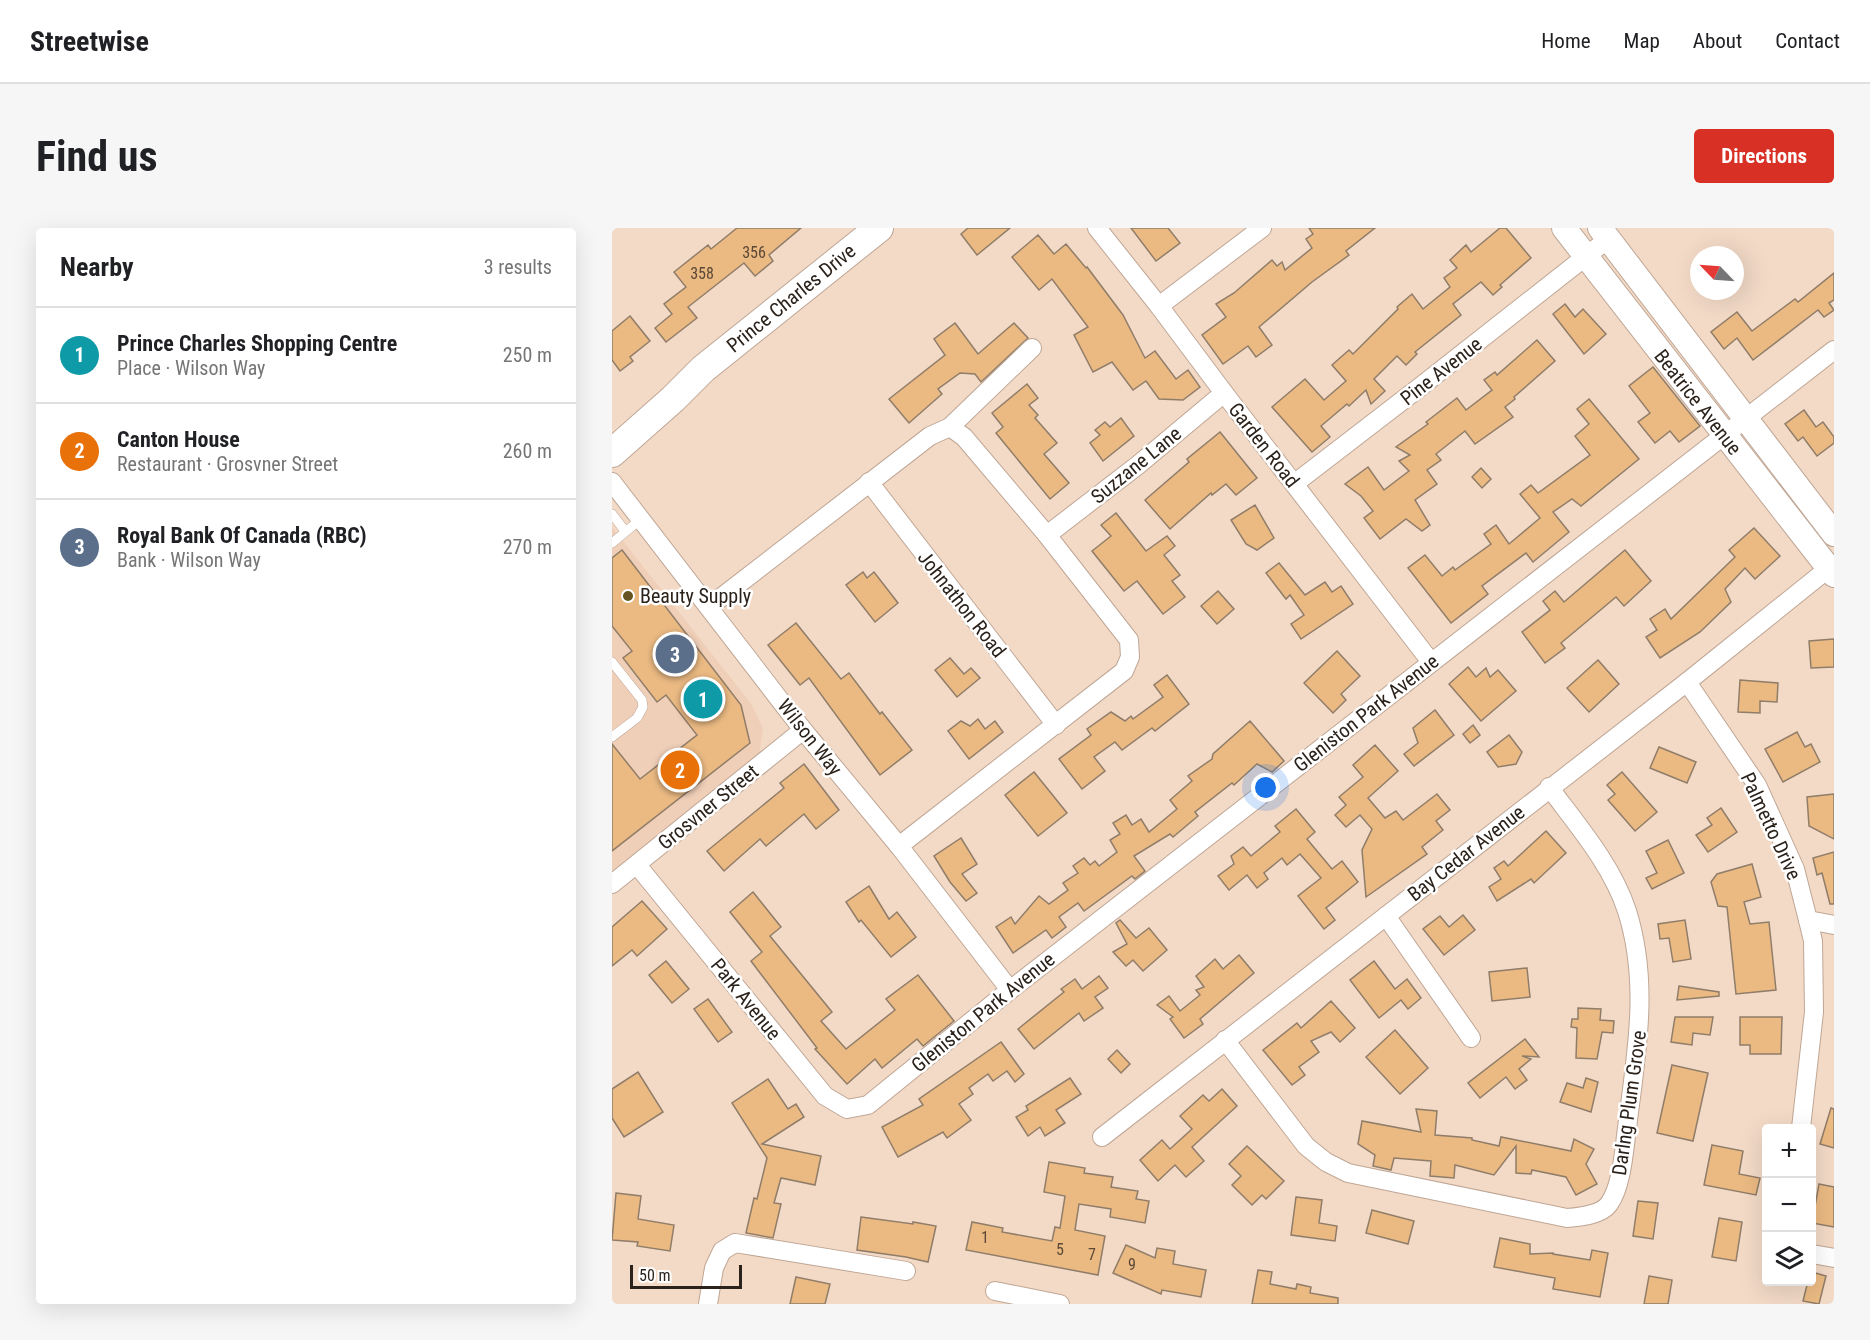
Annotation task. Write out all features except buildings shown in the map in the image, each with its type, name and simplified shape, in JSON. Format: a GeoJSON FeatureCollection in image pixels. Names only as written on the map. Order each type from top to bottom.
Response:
{"type":"FeatureCollection","features":[{"type":"Feature","properties":{"kind":"highway","name":"Prince Charles Drive"},"geometry":{"type":"LineString","coordinates":[[612,453],[703,369],[879,228]]}},
{"type":"Feature","properties":{"kind":"highway","name":"Prince Charles Drive"},"geometry":{"type":"LineString","coordinates":[[612,428],[661,390],[703,369]]}},
{"type":"Feature","properties":{"kind":"main road","name":"Beatrice Avenue"},"geometry":{"type":"LineString","coordinates":[[1564,228],[1725,436],[1832,569]]}},
{"type":"Feature","properties":{"kind":"main road","name":"Beatrice Avenue"},"geometry":{"type":"LineString","coordinates":[[1604,233],[1834,534]]}},
{"type":"Feature","properties":{"kind":"street","name":"Garden Road"},"geometry":{"type":"LineString","coordinates":[[1096,228],[1159,306],[1431,662]]}},
{"type":"Feature","properties":{"kind":"street"},"geometry":{"type":"LineString","coordinates":[[1159,306],[1262,228]]}},
{"type":"Feature","properties":{"kind":"street","name":"Pine Avenue"},"geometry":{"type":"LineString","coordinates":[[1294,484],[1586,257],[1604,233]]}},
{"type":"Feature","properties":{"kind":"street"},"geometry":{"type":"LineString","coordinates":[[710,606],[930,436],[950,427],[1032,348]]}},
{"type":"Feature","properties":{"kind":"street"},"geometry":{"type":"LineString","coordinates":[[1747,420],[1834,351]]}},
{"type":"Feature","properties":{"kind":"street","name":"Suzzane Lane"},"geometry":{"type":"LineString","coordinates":[[1047,536],[1138,465],[1224,393]]}},
{"type":"Feature","properties":{"kind":"street","name":"Gleniston Park Avenue"},"geometry":{"type":"LineString","coordinates":[[868,1105],[1010,990],[1431,662],[1747,420]]}},
{"type":"Feature","properties":{"kind":"street"},"geometry":{"type":"LineString","coordinates":[[899,846],[1124,671],[1130,657],[1129,640],[1047,536],[964,437],[950,427]]}},
{"type":"Feature","properties":{"kind":"street","name":"Wilson Way"},"geometry":{"type":"LineString","coordinates":[[612,482],[710,606],[803,730],[899,846],[1010,990]]}},
{"type":"Feature","properties":{"kind":"street","name":"Johnathon Road"},"geometry":{"type":"LineString","coordinates":[[869,482],[1056,725]]}},
{"type":"Feature","properties":{"kind":"street","name":"Bay Cedar Avenue"},"geometry":{"type":"LineString","coordinates":[[1102,1137],[1832,569]]}},
{"type":"Feature","properties":{"kind":"street","name":"Palmetto Drive"},"geometry":{"type":"LineString","coordinates":[[1687,682],[1757,785],[1795,869],[1813,940],[1814,1012],[1801,1124]]}},
{"type":"Feature","properties":{"kind":"street","name":"Grosvner Street"},"geometry":{"type":"LineString","coordinates":[[612,884],[803,730]]}},
{"type":"Feature","properties":{"kind":"street","name":"Darlng Plum Grove"},"geometry":{"type":"LineString","coordinates":[[1225,1040],[1306,1146],[1326,1162],[1348,1173],[1567,1218],[1589,1215],[1609,1206],[1617,1186],[1624,1148],[1640,1022],[1637,948],[1615,880],[1549,787]]}},
{"type":"Feature","properties":{"kind":"street","name":"Park Avenue"},"geometry":{"type":"LineString","coordinates":[[637,865],[825,1096],[847,1109],[868,1105]]}},
{"type":"Feature","properties":{"kind":"street"},"geometry":{"type":"LineString","coordinates":[[1386,916],[1471,1038]]}},
{"type":"Feature","properties":{"kind":"street"},"geometry":{"type":"LineString","coordinates":[[1808,920],[1834,925]]}},
{"type":"Feature","properties":{"kind":"street"},"geometry":{"type":"LineString","coordinates":[[708,1304],[714,1268],[722,1251],[735,1243],[906,1271]]}},
{"type":"Feature","properties":{"kind":"street"},"geometry":{"type":"LineString","coordinates":[[1816,1255],[1834,1258]]}},
{"type":"Feature","properties":{"kind":"street"},"geometry":{"type":"LineString","coordinates":[[995,1291],[1060,1304]]}},
{"type":"Feature","properties":{"kind":"lane"},"geometry":{"type":"LineString","coordinates":[[612,514],[625,531]]}},
{"type":"Feature","properties":{"kind":"lane"},"geometry":{"type":"LineString","coordinates":[[612,543],[641,519]]}},
{"type":"Feature","properties":{"kind":"lane"},"geometry":{"type":"LineString","coordinates":[[612,662],[642,700],[643,707],[638,718],[612,737]]}},
{"type":"Feature","properties":{"kind":"shaded area"},"geometry":{"type":"Polygon","coordinates":[[[612,527],[752,705],[763,729],[759,757],[612,872],[612,527]]]}},
{"type":"Feature","properties":{"kind":"place","name":"Beauty Supply"},"geometry":{"type":"Point","coordinates":[628,596]}},
{"type":"Feature","properties":{"kind":"place","name":"Royal Bank Of Canada (RBC)"},"geometry":{"type":"Point","coordinates":[675,654]}},
{"type":"Feature","properties":{"kind":"place","name":"Prince Charles Shopping Centre"},"geometry":{"type":"Point","coordinates":[703,699]}},
{"type":"Feature","properties":{"kind":"place","name":"Canton House"},"geometry":{"type":"Point","coordinates":[680,770]}}]}
